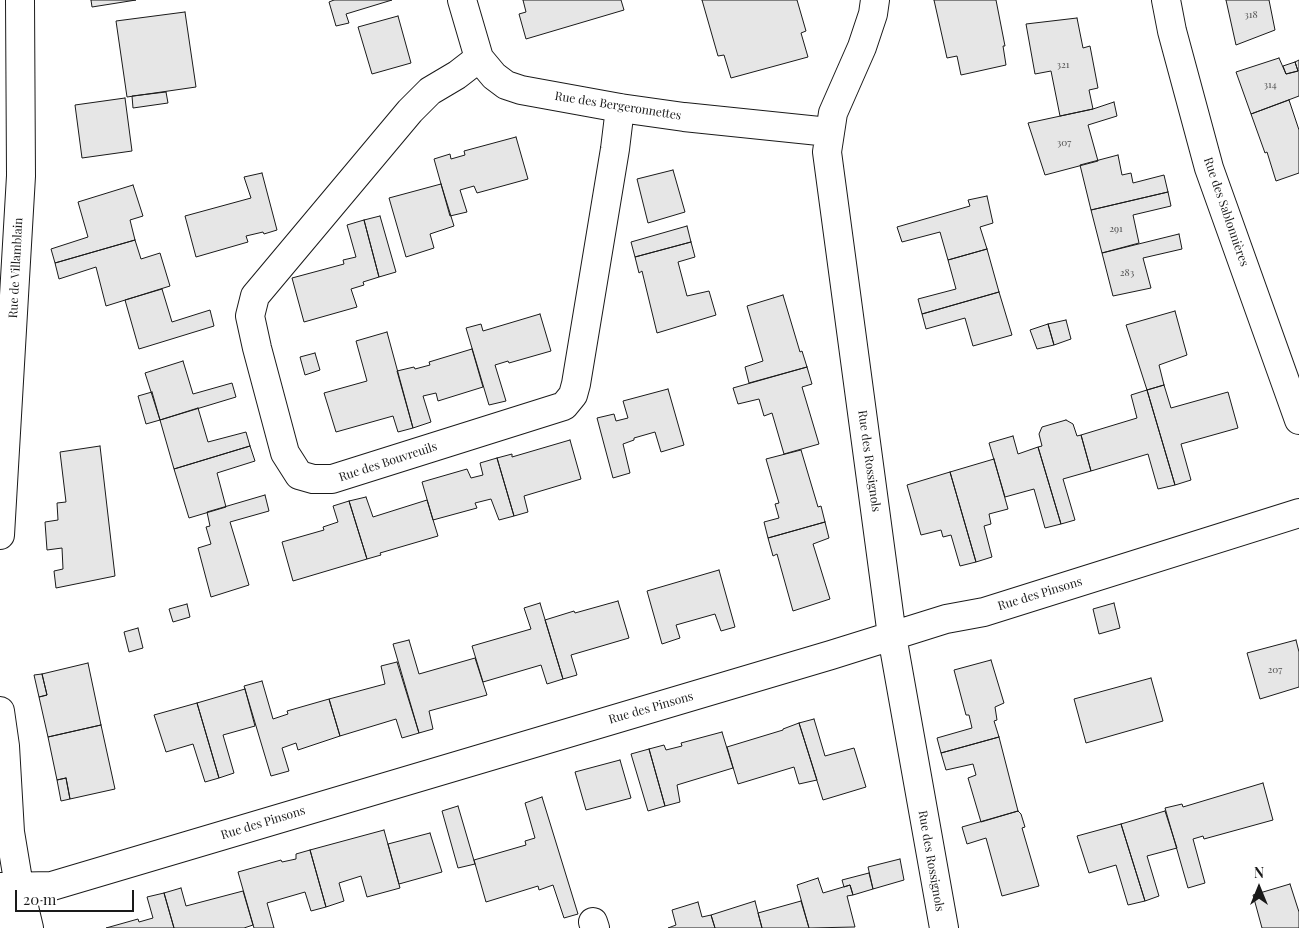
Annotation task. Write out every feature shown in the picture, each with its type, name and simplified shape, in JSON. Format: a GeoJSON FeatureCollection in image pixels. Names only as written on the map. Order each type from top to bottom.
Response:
{"type":"FeatureCollection","features":[{"type":"Feature","properties":{"kind":"street","name":"Rue de Villamblain"},"geometry":{"type":"LineString","coordinates":[[0,535],[21,176],[20,0]]}},
{"type":"Feature","properties":{"kind":"street","name":"Rue des Bergeronnettes"},"geometry":{"type":"LineString","coordinates":[[462,0],[478,58],[494,76],[506,85],[521,90],[620,108],[693,118],[829,132]]}},
{"type":"Feature","properties":{"kind":"street","name":"Rue des Rossignols"},"geometry":{"type":"LineString","coordinates":[[875,0],[873,14],[862,47],[833,113],[827,152],[892,636],[944,928]]}},
{"type":"Feature","properties":{"kind":"street","name":"Rue des Sablonnières"},"geometry":{"type":"LineString","coordinates":[[1166,0],[1172,31],[1209,168],[1299,420]]}},
{"type":"Feature","properties":{"kind":"street","name":"Rue des Bouvreuils"},"geometry":{"type":"LineString","coordinates":[[478,58],[457,75],[430,91],[410,111],[255,296],[250,316],[257,348],[285,453],[299,475],[313,479],[332,479],[564,406],[573,394],[576,384],[615,149],[620,108]]}},
{"type":"Feature","properties":{"kind":"street","name":"Rue des Pinsons"},"geometry":{"type":"LineString","coordinates":[[10,887],[52,886],[946,619],[984,612],[1299,512]]}},
{"type":"Feature","properties":{"kind":"street"},"geometry":{"type":"LineString","coordinates":[[0,711],[5,746],[5,823],[10,887],[29,928]]}},
{"type":"Feature","properties":{"kind":"street"},"geometry":{"type":"LineString","coordinates":[[0,910],[12,928]]}},
{"type":"Feature","properties":{"kind":"building"},"geometry":{"type":"Polygon","coordinates":[[[91,0],[136,0],[92,7],[91,0]]]}},
{"type":"Feature","properties":{"kind":"building"},"geometry":{"type":"Polygon","coordinates":[[[334,0],[392,0],[346,14],[349,23],[336,26],[329,2],[334,0]]]}},
{"type":"Feature","properties":{"kind":"building"},"geometry":{"type":"Polygon","coordinates":[[[523,0],[621,0],[624,10],[526,39],[519,14],[526,12],[523,0]]]}},
{"type":"Feature","properties":{"kind":"building"},"geometry":{"type":"Polygon","coordinates":[[[702,0],[797,0],[806,31],[801,33],[808,57],[731,78],[724,55],[718,56],[702,0]]]}},
{"type":"Feature","properties":{"kind":"building"},"geometry":{"type":"Polygon","coordinates":[[[934,0],[996,0],[1005,46],[1003,46],[1006,65],[961,75],[957,56],[947,58],[934,0]]]}},
{"type":"Feature","properties":{"kind":"building"},"geometry":{"type":"Polygon","coordinates":[[[1226,0],[1269,0],[1275,30],[1236,45],[1226,0]]]}},
{"type":"Feature","properties":{"kind":"building"},"geometry":{"type":"Polygon","coordinates":[[[185,12],[196,87],[127,97],[116,21],[185,12]]]}},
{"type":"Feature","properties":{"kind":"building"},"geometry":{"type":"Polygon","coordinates":[[[398,16],[411,63],[372,74],[358,27],[398,16]]]}},
{"type":"Feature","properties":{"kind":"building"},"geometry":{"type":"Polygon","coordinates":[[[1077,18],[1083,48],[1090,46],[1098,88],[1089,90],[1093,109],[1060,116],[1051,71],[1035,74],[1026,24],[1077,18]]]}},
{"type":"Feature","properties":{"kind":"building"},"geometry":{"type":"Polygon","coordinates":[[[1279,58],[1286,74],[1298,71],[1295,62],[1299,60],[1299,96],[1251,114],[1236,72],[1279,58]]]}},
{"type":"Feature","properties":{"kind":"building"},"geometry":{"type":"Polygon","coordinates":[[[1295,62],[1298,71],[1286,74],[1283,66],[1295,62]]]}},
{"type":"Feature","properties":{"kind":"building"},"geometry":{"type":"Polygon","coordinates":[[[166,92],[168,103],[133,108],[132,96],[166,92]]]}},
{"type":"Feature","properties":{"kind":"building"},"geometry":{"type":"Polygon","coordinates":[[[125,98],[132,151],[82,158],[75,105],[125,98]]]}},
{"type":"Feature","properties":{"kind":"building"},"geometry":{"type":"Polygon","coordinates":[[[1289,100],[1299,130],[1299,173],[1276,181],[1267,152],[1265,153],[1251,114],[1289,100]]]}},
{"type":"Feature","properties":{"kind":"building"},"geometry":{"type":"Polygon","coordinates":[[[1114,102],[1117,116],[1088,125],[1098,161],[1045,175],[1028,123],[1093,109],[1114,102]]]}},
{"type":"Feature","properties":{"kind":"building"},"geometry":{"type":"Polygon","coordinates":[[[516,137],[528,179],[477,193],[474,186],[460,190],[467,212],[450,216],[434,159],[450,154],[451,159],[465,155],[464,151],[516,137]]]}},
{"type":"Feature","properties":{"kind":"building"},"geometry":{"type":"Polygon","coordinates":[[[1118,155],[1122,175],[1131,173],[1133,183],[1164,175],[1168,192],[1091,210],[1080,165],[1118,155]]]}},
{"type":"Feature","properties":{"kind":"building"},"geometry":{"type":"Polygon","coordinates":[[[673,170],[685,212],[648,223],[637,179],[673,170]]]}},
{"type":"Feature","properties":{"kind":"building"},"geometry":{"type":"Polygon","coordinates":[[[262,173],[277,230],[246,236],[248,242],[196,257],[185,216],[251,198],[244,177],[262,173]]]}},
{"type":"Feature","properties":{"kind":"building"},"geometry":{"type":"Polygon","coordinates":[[[441,184],[454,226],[430,234],[434,248],[406,257],[389,198],[441,184]]]}},
{"type":"Feature","properties":{"kind":"building"},"geometry":{"type":"Polygon","coordinates":[[[133,185],[143,216],[130,220],[135,240],[55,263],[51,249],[88,237],[78,202],[133,185]]]}},
{"type":"Feature","properties":{"kind":"building"},"geometry":{"type":"Polygon","coordinates":[[[1168,192],[1171,206],[1133,215],[1139,243],[1102,253],[1091,210],[1168,192]]]}},
{"type":"Feature","properties":{"kind":"building"},"geometry":{"type":"Polygon","coordinates":[[[987,196],[993,223],[980,227],[987,249],[948,260],[940,232],[902,242],[897,227],[970,206],[968,200],[987,196]]]}},
{"type":"Feature","properties":{"kind":"building"},"geometry":{"type":"Polygon","coordinates":[[[380,216],[396,272],[379,277],[364,220],[380,216]]]}},
{"type":"Feature","properties":{"kind":"building"},"geometry":{"type":"Polygon","coordinates":[[[364,220],[379,277],[363,282],[364,285],[351,289],[357,307],[304,322],[292,278],[344,264],[343,260],[356,257],[347,225],[364,220]]]}},
{"type":"Feature","properties":{"kind":"building"},"geometry":{"type":"Polygon","coordinates":[[[687,226],[691,242],[635,257],[631,242],[687,226]]]}},
{"type":"Feature","properties":{"kind":"building"},"geometry":{"type":"Polygon","coordinates":[[[1179,234],[1182,249],[1143,258],[1151,288],[1113,296],[1102,253],[1179,234]]]}},
{"type":"Feature","properties":{"kind":"building"},"geometry":{"type":"Polygon","coordinates":[[[135,240],[141,259],[160,253],[170,286],[106,306],[96,267],[59,279],[55,263],[135,240]]]}},
{"type":"Feature","properties":{"kind":"building"},"geometry":{"type":"Polygon","coordinates":[[[691,242],[695,257],[678,262],[687,296],[709,291],[716,315],[657,333],[642,271],[639,273],[635,257],[691,242]]]}},
{"type":"Feature","properties":{"kind":"building"},"geometry":{"type":"Polygon","coordinates":[[[987,249],[999,292],[922,314],[918,299],[956,289],[948,260],[987,249]]]}},
{"type":"Feature","properties":{"kind":"building"},"geometry":{"type":"Polygon","coordinates":[[[162,289],[172,322],[210,310],[214,326],[139,349],[125,300],[162,289]]]}},
{"type":"Feature","properties":{"kind":"building"},"geometry":{"type":"Polygon","coordinates":[[[999,292],[1012,335],[973,346],[965,318],[926,329],[922,314],[999,292]]]}},
{"type":"Feature","properties":{"kind":"building"},"geometry":{"type":"Polygon","coordinates":[[[783,295],[800,352],[802,351],[807,367],[749,383],[745,367],[763,361],[747,306],[783,295]]]}},
{"type":"Feature","properties":{"kind":"building"},"geometry":{"type":"Polygon","coordinates":[[[1175,311],[1187,355],[1159,365],[1164,385],[1147,390],[1126,325],[1175,311]]]}},
{"type":"Feature","properties":{"kind":"building"},"geometry":{"type":"Polygon","coordinates":[[[540,314],[551,351],[495,365],[506,401],[489,405],[466,328],[481,324],[483,331],[540,314]]]}},
{"type":"Feature","properties":{"kind":"building"},"geometry":{"type":"Polygon","coordinates":[[[1066,320],[1071,339],[1054,345],[1048,324],[1066,320]]]}},
{"type":"Feature","properties":{"kind":"building"},"geometry":{"type":"Polygon","coordinates":[[[1048,324],[1054,345],[1037,349],[1030,330],[1048,324]]]}},
{"type":"Feature","properties":{"kind":"building"},"geometry":{"type":"Polygon","coordinates":[[[387,332],[413,428],[398,432],[393,416],[336,432],[324,393],[367,381],[356,341],[387,332]]]}},
{"type":"Feature","properties":{"kind":"building"},"geometry":{"type":"Polygon","coordinates":[[[472,349],[483,387],[438,401],[436,393],[423,396],[431,422],[413,428],[397,371],[430,365],[429,362],[472,349]]]}},
{"type":"Feature","properties":{"kind":"building"},"geometry":{"type":"Polygon","coordinates":[[[315,353],[320,370],[305,375],[300,357],[315,353]]]}},
{"type":"Feature","properties":{"kind":"building"},"geometry":{"type":"Polygon","coordinates":[[[183,361],[193,394],[232,383],[236,397],[160,420],[145,373],[183,361]]]}},
{"type":"Feature","properties":{"kind":"building"},"geometry":{"type":"Polygon","coordinates":[[[807,367],[812,384],[802,387],[819,444],[784,454],[772,413],[764,416],[759,399],[738,404],[733,388],[807,367]]]}},
{"type":"Feature","properties":{"kind":"building"},"geometry":{"type":"Polygon","coordinates":[[[1164,385],[1171,408],[1228,392],[1238,428],[1181,444],[1191,480],[1175,485],[1147,390],[1164,385]]]}},
{"type":"Feature","properties":{"kind":"building"},"geometry":{"type":"Polygon","coordinates":[[[668,389],[684,445],[661,452],[655,432],[634,438],[634,440],[623,444],[630,473],[613,478],[597,418],[614,414],[616,421],[628,418],[623,401],[668,389]]]}},
{"type":"Feature","properties":{"kind":"building"},"geometry":{"type":"Polygon","coordinates":[[[1147,390],[1175,485],[1158,489],[1148,454],[1091,471],[1081,435],[1137,418],[1131,395],[1147,390]]]}},
{"type":"Feature","properties":{"kind":"building"},"geometry":{"type":"Polygon","coordinates":[[[152,392],[160,420],[146,424],[138,396],[152,392]]]}},
{"type":"Feature","properties":{"kind":"building"},"geometry":{"type":"Polygon","coordinates":[[[198,408],[208,442],[246,432],[250,446],[174,469],[160,420],[198,408]]]}},
{"type":"Feature","properties":{"kind":"building"},"geometry":{"type":"Polygon","coordinates":[[[1066,420],[1073,424],[1077,436],[1081,435],[1091,471],[1063,479],[1075,520],[1061,524],[1038,447],[1042,446],[1039,434],[1042,427],[1066,420]]]}},
{"type":"Feature","properties":{"kind":"building"},"geometry":{"type":"Polygon","coordinates":[[[1013,436],[1018,454],[1038,447],[1061,524],[1045,528],[1034,489],[1005,497],[989,443],[1013,436]]]}},
{"type":"Feature","properties":{"kind":"building"},"geometry":{"type":"Polygon","coordinates":[[[570,440],[581,479],[524,496],[528,512],[514,516],[497,458],[512,454],[512,457],[570,440]]]}},
{"type":"Feature","properties":{"kind":"building"},"geometry":{"type":"Polygon","coordinates":[[[100,446],[115,576],[56,588],[54,571],[63,569],[62,548],[47,550],[45,522],[58,520],[57,503],[66,502],[60,452],[100,446]]]}},
{"type":"Feature","properties":{"kind":"building"},"geometry":{"type":"Polygon","coordinates":[[[250,446],[255,461],[217,473],[226,507],[189,518],[174,469],[250,446]]]}},
{"type":"Feature","properties":{"kind":"building"},"geometry":{"type":"Polygon","coordinates":[[[801,450],[818,507],[821,506],[825,522],[768,538],[764,522],[779,518],[775,504],[779,503],[766,459],[801,450]]]}},
{"type":"Feature","properties":{"kind":"building"},"geometry":{"type":"Polygon","coordinates":[[[497,458],[514,516],[499,520],[491,499],[475,503],[477,508],[433,520],[422,482],[467,469],[471,478],[483,475],[480,463],[497,458]]]}},
{"type":"Feature","properties":{"kind":"building"},"geometry":{"type":"Polygon","coordinates":[[[994,459],[1008,509],[989,514],[991,524],[984,526],[992,557],[976,562],[950,472],[994,459]]]}},
{"type":"Feature","properties":{"kind":"building"},"geometry":{"type":"Polygon","coordinates":[[[950,472],[976,562],[960,566],[951,535],[943,537],[941,530],[921,535],[907,485],[950,472]]]}},
{"type":"Feature","properties":{"kind":"building"},"geometry":{"type":"Polygon","coordinates":[[[265,495],[269,511],[230,522],[249,585],[211,597],[198,548],[211,544],[206,527],[210,526],[207,512],[265,495]]]}},
{"type":"Feature","properties":{"kind":"building"},"geometry":{"type":"Polygon","coordinates":[[[366,497],[373,517],[427,500],[438,536],[380,553],[381,555],[367,559],[349,501],[366,497]]]}},
{"type":"Feature","properties":{"kind":"building"},"geometry":{"type":"Polygon","coordinates":[[[349,501],[367,559],[293,581],[282,542],[324,530],[323,527],[338,522],[333,506],[349,501]]]}},
{"type":"Feature","properties":{"kind":"building"},"geometry":{"type":"Polygon","coordinates":[[[825,522],[829,538],[813,544],[830,599],[793,611],[777,554],[773,556],[768,538],[825,522]]]}},
{"type":"Feature","properties":{"kind":"building"},"geometry":{"type":"Polygon","coordinates":[[[719,570],[735,627],[721,631],[715,614],[676,625],[680,638],[662,644],[647,591],[719,570]]]}},
{"type":"Feature","properties":{"kind":"building"},"geometry":{"type":"Polygon","coordinates":[[[618,601],[629,638],[571,655],[577,675],[563,679],[545,620],[618,601]]]}},
{"type":"Feature","properties":{"kind":"building"},"geometry":{"type":"Polygon","coordinates":[[[540,603],[563,679],[547,684],[541,665],[483,682],[472,646],[531,629],[524,608],[540,603]]]}},
{"type":"Feature","properties":{"kind":"building"},"geometry":{"type":"Polygon","coordinates":[[[1114,603],[1120,628],[1099,634],[1093,609],[1114,603]]]}},
{"type":"Feature","properties":{"kind":"building"},"geometry":{"type":"Polygon","coordinates":[[[187,604],[190,617],[173,622],[169,609],[187,604]]]}},
{"type":"Feature","properties":{"kind":"building"},"geometry":{"type":"Polygon","coordinates":[[[138,628],[143,648],[129,652],[124,632],[138,628]]]}},
{"type":"Feature","properties":{"kind":"building"},"geometry":{"type":"Polygon","coordinates":[[[409,640],[419,674],[475,658],[487,695],[429,711],[433,729],[419,733],[393,644],[409,640]]]}},
{"type":"Feature","properties":{"kind":"building"},"geometry":{"type":"Polygon","coordinates":[[[1296,640],[1299,652],[1299,687],[1260,699],[1247,653],[1296,640]]]}},
{"type":"Feature","properties":{"kind":"building"},"geometry":{"type":"Polygon","coordinates":[[[991,660],[1004,703],[995,707],[997,720],[994,721],[999,737],[941,753],[937,738],[972,728],[969,715],[966,715],[954,670],[991,660]]]}},
{"type":"Feature","properties":{"kind":"building"},"geometry":{"type":"Polygon","coordinates":[[[397,662],[419,733],[402,738],[396,719],[340,736],[329,699],[385,684],[381,666],[397,662]]]}},
{"type":"Feature","properties":{"kind":"building"},"geometry":{"type":"Polygon","coordinates":[[[88,663],[101,725],[48,737],[39,697],[47,695],[42,674],[88,663]]]}},
{"type":"Feature","properties":{"kind":"building"},"geometry":{"type":"Polygon","coordinates":[[[42,674],[47,695],[39,697],[34,675],[42,674]]]}},
{"type":"Feature","properties":{"kind":"building"},"geometry":{"type":"Polygon","coordinates":[[[1151,678],[1163,721],[1086,743],[1074,699],[1151,678]]]}},
{"type":"Feature","properties":{"kind":"building"},"geometry":{"type":"Polygon","coordinates":[[[262,681],[273,719],[288,714],[287,711],[329,699],[340,736],[298,750],[296,743],[282,748],[289,771],[271,776],[244,686],[262,681]]]}},
{"type":"Feature","properties":{"kind":"building"},"geometry":{"type":"Polygon","coordinates":[[[245,689],[255,726],[223,735],[234,773],[219,778],[197,703],[245,689]]]}},
{"type":"Feature","properties":{"kind":"building"},"geometry":{"type":"Polygon","coordinates":[[[197,703],[219,778],[205,782],[193,744],[166,752],[154,715],[197,703]]]}},
{"type":"Feature","properties":{"kind":"building"},"geometry":{"type":"Polygon","coordinates":[[[814,719],[825,756],[854,748],[866,787],[823,800],[799,723],[814,719]]]}},
{"type":"Feature","properties":{"kind":"building"},"geometry":{"type":"Polygon","coordinates":[[[799,723],[817,780],[799,784],[794,767],[738,784],[727,747],[783,730],[799,723]]]}},
{"type":"Feature","properties":{"kind":"building"},"geometry":{"type":"Polygon","coordinates":[[[101,725],[115,789],[70,799],[66,778],[57,780],[48,737],[101,725]]]}},
{"type":"Feature","properties":{"kind":"building"},"geometry":{"type":"Polygon","coordinates":[[[722,732],[733,768],[677,785],[680,802],[665,806],[649,749],[664,745],[666,750],[682,746],[681,743],[722,732]]]}},
{"type":"Feature","properties":{"kind":"building"},"geometry":{"type":"Polygon","coordinates":[[[999,737],[1018,811],[981,822],[968,778],[976,775],[973,764],[946,770],[941,753],[999,737]]]}},
{"type":"Feature","properties":{"kind":"building"},"geometry":{"type":"Polygon","coordinates":[[[649,749],[665,806],[648,811],[631,754],[649,749]]]}},
{"type":"Feature","properties":{"kind":"building"},"geometry":{"type":"Polygon","coordinates":[[[620,760],[631,798],[586,810],[575,772],[620,760]]]}},
{"type":"Feature","properties":{"kind":"building"},"geometry":{"type":"Polygon","coordinates":[[[66,778],[70,799],[61,801],[57,780],[66,778]]]}},
{"type":"Feature","properties":{"kind":"building"},"geometry":{"type":"Polygon","coordinates":[[[1263,783],[1273,820],[1204,839],[1203,836],[1193,839],[1205,883],[1188,888],[1165,808],[1182,804],[1183,807],[1263,783]]]}},
{"type":"Feature","properties":{"kind":"building"},"geometry":{"type":"Polygon","coordinates":[[[542,797],[578,914],[564,918],[553,885],[539,890],[538,886],[486,902],[474,860],[526,845],[525,841],[535,838],[525,803],[542,797]]]}},
{"type":"Feature","properties":{"kind":"building"},"geometry":{"type":"Polygon","coordinates":[[[458,806],[475,864],[458,868],[442,811],[458,806]]]}},
{"type":"Feature","properties":{"kind":"building"},"geometry":{"type":"Polygon","coordinates":[[[1018,811],[1021,814],[1025,827],[1022,828],[1039,886],[1002,896],[986,838],[967,844],[962,827],[1018,811]]]}},
{"type":"Feature","properties":{"kind":"building"},"geometry":{"type":"Polygon","coordinates":[[[1165,811],[1177,848],[1147,856],[1159,896],[1145,901],[1121,824],[1165,811]]]}},
{"type":"Feature","properties":{"kind":"building"},"geometry":{"type":"Polygon","coordinates":[[[1121,824],[1145,901],[1128,905],[1116,865],[1089,873],[1077,836],[1121,824]]]}},
{"type":"Feature","properties":{"kind":"building"},"geometry":{"type":"Polygon","coordinates":[[[384,830],[400,888],[367,897],[361,876],[339,883],[344,901],[326,907],[310,850],[384,830]]]}},
{"type":"Feature","properties":{"kind":"building"},"geometry":{"type":"Polygon","coordinates":[[[430,833],[442,872],[399,884],[388,844],[430,833]]]}},
{"type":"Feature","properties":{"kind":"building"},"geometry":{"type":"Polygon","coordinates":[[[310,850],[326,907],[311,911],[305,892],[267,903],[274,928],[254,928],[238,872],[281,860],[282,862],[296,859],[296,854],[310,850]]]}},
{"type":"Feature","properties":{"kind":"building"},"geometry":{"type":"Polygon","coordinates":[[[900,859],[904,880],[873,889],[868,867],[900,859]]]}},
{"type":"Feature","properties":{"kind":"building"},"geometry":{"type":"Polygon","coordinates":[[[869,873],[873,889],[853,895],[850,885],[844,887],[842,880],[869,873]]]}},
{"type":"Feature","properties":{"kind":"building"},"geometry":{"type":"Polygon","coordinates":[[[818,878],[823,893],[850,885],[853,895],[847,896],[855,927],[809,928],[797,885],[818,878]]]}},
{"type":"Feature","properties":{"kind":"building"},"geometry":{"type":"Polygon","coordinates":[[[1290,884],[1299,912],[1299,928],[1262,928],[1253,895],[1290,884]]]}},
{"type":"Feature","properties":{"kind":"building"},"geometry":{"type":"Polygon","coordinates":[[[181,888],[186,906],[243,891],[253,925],[244,928],[174,928],[164,893],[181,888]]]}},
{"type":"Feature","properties":{"kind":"building"},"geometry":{"type":"Polygon","coordinates":[[[164,893],[174,928],[106,928],[138,919],[139,922],[153,918],[147,897],[164,893]]]}},
{"type":"Feature","properties":{"kind":"building"},"geometry":{"type":"Polygon","coordinates":[[[755,901],[762,928],[715,928],[711,915],[755,901]]]}},
{"type":"Feature","properties":{"kind":"building"},"geometry":{"type":"Polygon","coordinates":[[[801,901],[809,928],[762,928],[758,913],[801,901]]]}},
{"type":"Feature","properties":{"kind":"building"},"geometry":{"type":"Polygon","coordinates":[[[698,902],[702,917],[711,915],[715,928],[668,928],[676,925],[672,910],[698,902]]]}}]}
